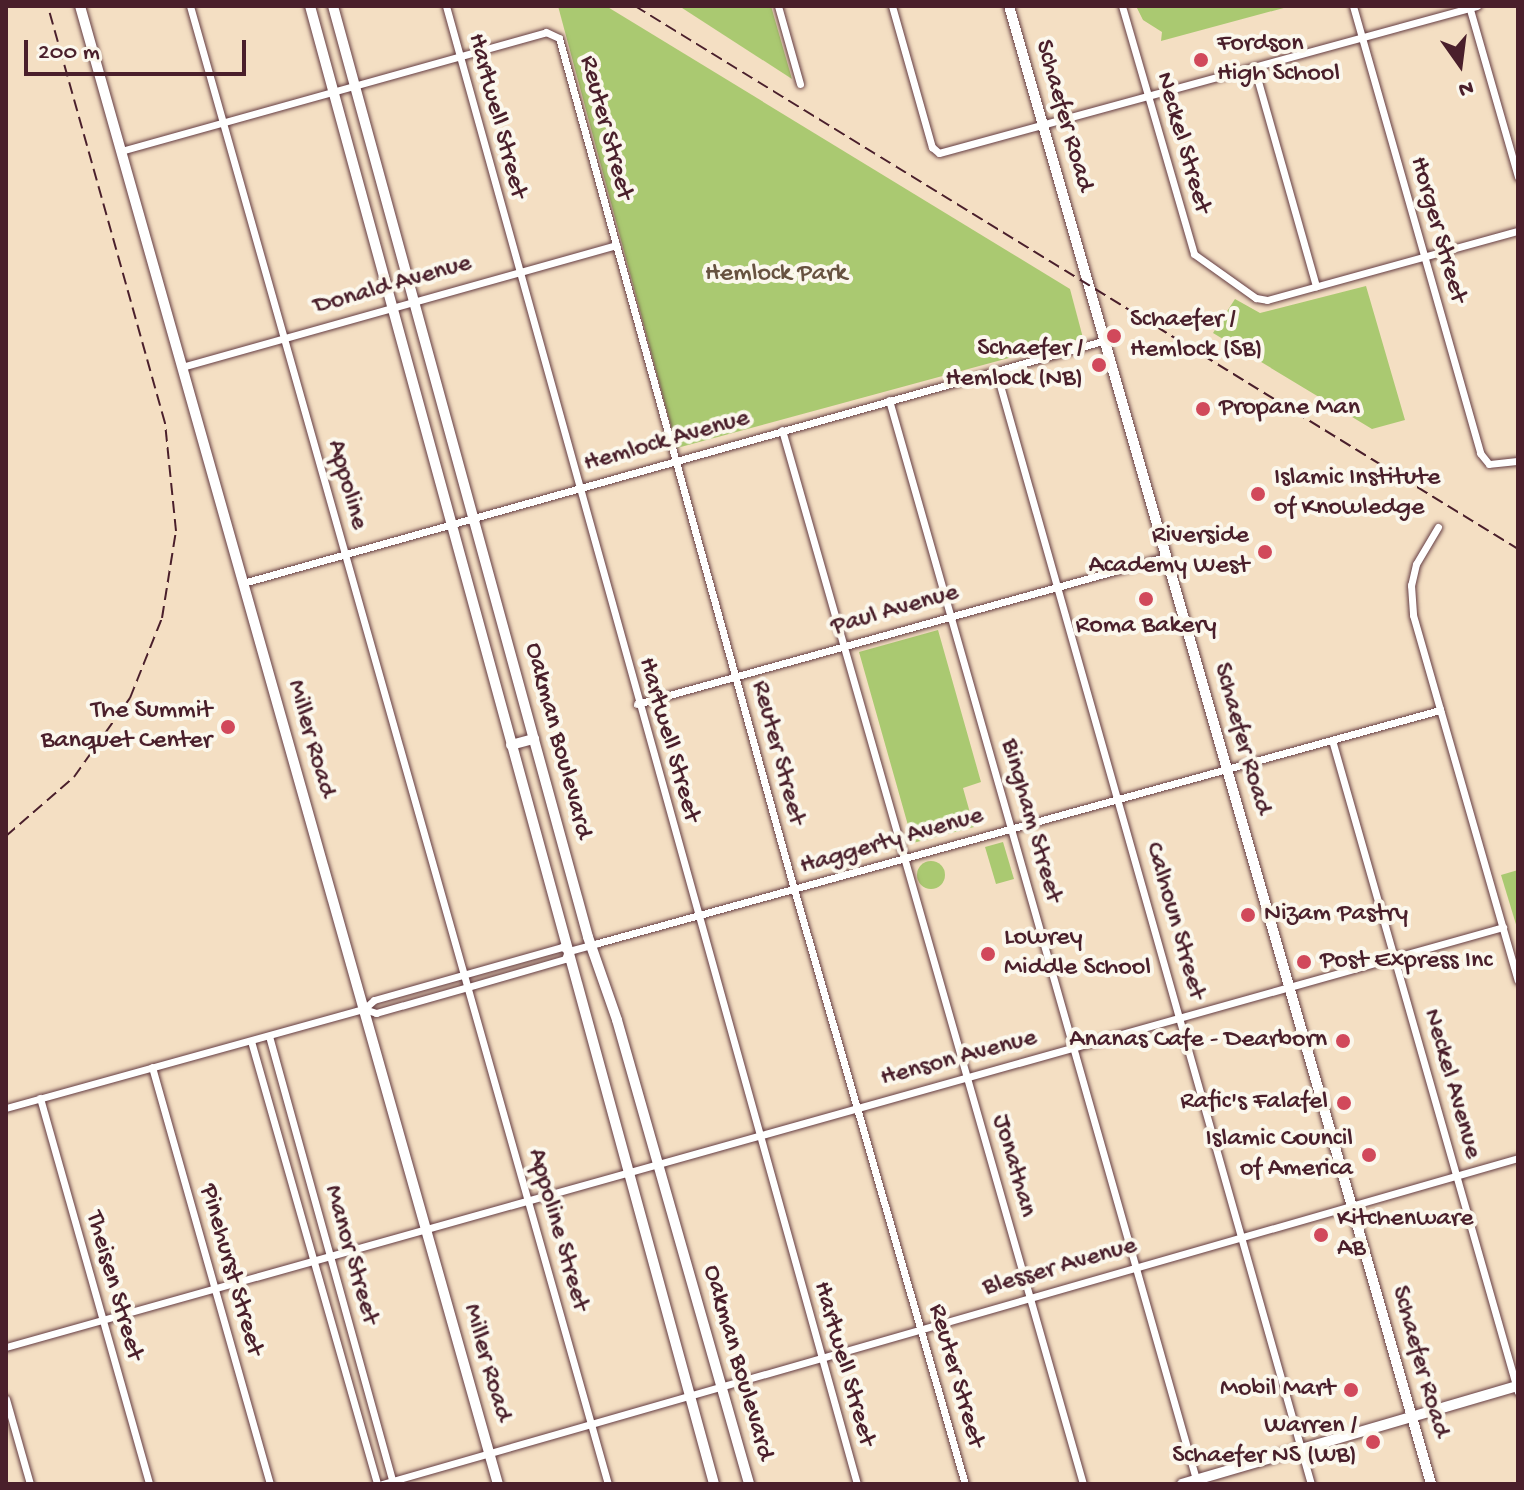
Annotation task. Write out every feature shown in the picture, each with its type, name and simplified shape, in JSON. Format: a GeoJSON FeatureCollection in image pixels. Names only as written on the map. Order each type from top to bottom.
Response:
{"type":"FeatureCollection","features":[{"type":"Feature","properties":{"kind":"street","name":"Miller Road"},"geometry":{"type":"LineString","coordinates":[[80,6],[498,1484]]}},
{"type":"Feature","properties":{"kind":"street","name":"Appoline"},"geometry":{"type":"LineString","coordinates":[[190,6],[468,987]]}},
{"type":"Feature","properties":{"kind":"street","name":"Oakman Boulevard"},"geometry":{"type":"LineString","coordinates":[[310,6],[714,1484]]}},
{"type":"Feature","properties":{"kind":"street","name":"Oakman Boulevard"},"geometry":{"type":"LineString","coordinates":[[333,6],[591,945],[749,1484]]}},
{"type":"Feature","properties":{"kind":"street","name":"Hartwell Street"},"geometry":{"type":"LineString","coordinates":[[446,6],[637,704],[857,1484]]}},
{"type":"Feature","properties":{"kind":"street"},"geometry":{"type":"LineString","coordinates":[[778,6],[800,84]]}},
{"type":"Feature","properties":{"kind":"street"},"geometry":{"type":"LineString","coordinates":[[892,6],[935,152],[1148,97],[1472,7],[1518,177]]}},
{"type":"Feature","properties":{"kind":"street","name":"Schaefer Road"},"geometry":{"type":"LineString","coordinates":[[1009,6],[1431,1484]]}},
{"type":"Feature","properties":{"kind":"street","name":"Neckel Street"},"geometry":{"type":"LineString","coordinates":[[1122,6],[1194,254],[1224,278],[1264,300],[1316,286]]}},
{"type":"Feature","properties":{"kind":"street","name":"Horger Street"},"geometry":{"type":"LineString","coordinates":[[1353,6],[1486,463],[1518,461]]}},
{"type":"Feature","properties":{"kind":"street","name":"Reuter Street"},"geometry":{"type":"LineString","coordinates":[[460,56],[554,33],[616,245],[794,890],[965,1484]]}},
{"type":"Feature","properties":{"kind":"street"},"geometry":{"type":"LineString","coordinates":[[121,151],[460,56]]}},
{"type":"Feature","properties":{"kind":"street"},"geometry":{"type":"LineString","coordinates":[[1254,67],[1316,286],[1518,231]]}},
{"type":"Feature","properties":{"kind":"street","name":"Donald Avenue"},"geometry":{"type":"LineString","coordinates":[[182,367],[616,245]]}},
{"type":"Feature","properties":{"kind":"street","name":"Hemlock Avenue"},"geometry":{"type":"LineString","coordinates":[[243,583],[1103,341]]}},
{"type":"Feature","properties":{"kind":"street","name":"Calhoun Street"},"geometry":{"type":"LineString","coordinates":[[996,371],[1244,1236],[1311,1484]]}},
{"type":"Feature","properties":{"kind":"street","name":"Bingham Street"},"geometry":{"type":"LineString","coordinates":[[889,400],[1197,1482]]}},
{"type":"Feature","properties":{"kind":"street","name":"Jonathan"},"geometry":{"type":"LineString","coordinates":[[782,430],[1083,1484]]}},
{"type":"Feature","properties":{"kind":"street"},"geometry":{"type":"LineString","coordinates":[[1438,527],[1416,564],[1411,591],[1440,710],[1518,980]]}},
{"type":"Feature","properties":{"kind":"street","name":"Paul Avenue"},"geometry":{"type":"LineString","coordinates":[[637,704],[1165,557]]}},
{"type":"Feature","properties":{"kind":"street","name":"Haggerty Avenue"},"geometry":{"type":"LineString","coordinates":[[6,1108],[364,1009],[374,1000],[562,947],[569,951],[1440,710]]}},
{"type":"Feature","properties":{"kind":"street"},"geometry":{"type":"LineString","coordinates":[[511,745],[534,739]]}},
{"type":"Feature","properties":{"kind":"street","name":"Neckel Avenue"},"geometry":{"type":"LineString","coordinates":[[1332,740],[1518,1388]]}},
{"type":"Feature","properties":{"kind":"street","name":"Henson Avenue"},"geometry":{"type":"LineString","coordinates":[[329,1256],[1503,927]]}},
{"type":"Feature","properties":{"kind":"street","name":"Haggerty Avenue"},"geometry":{"type":"LineString","coordinates":[[364,1009],[376,1013],[412,1003],[565,959],[569,951]]}},
{"type":"Feature","properties":{"kind":"street"},"geometry":{"type":"LineString","coordinates":[[513,961],[516,973]]}},
{"type":"Feature","properties":{"kind":"street","name":"Appoline Street"},"geometry":{"type":"LineString","coordinates":[[468,987],[608,1484]]}},
{"type":"Feature","properties":{"kind":"street"},"geometry":{"type":"LineString","coordinates":[[409,990],[412,1003]]}},
{"type":"Feature","properties":{"kind":"street","name":"Manor Street"},"geometry":{"type":"LineString","coordinates":[[269,1036],[393,1483]]}},
{"type":"Feature","properties":{"kind":"street","name":"Manor Street"},"geometry":{"type":"LineString","coordinates":[[251,1041],[380,1484]]}},
{"type":"Feature","properties":{"kind":"street","name":"Pinehurst Street"},"geometry":{"type":"LineString","coordinates":[[152,1067],[270,1484]]}},
{"type":"Feature","properties":{"kind":"street","name":"Theisen Street"},"geometry":{"type":"LineString","coordinates":[[40,1098],[149,1484]]}},
{"type":"Feature","properties":{"kind":"street","name":"Blesser Avenue"},"geometry":{"type":"LineString","coordinates":[[380,1484],[393,1483],[1518,1158]]}},
{"type":"Feature","properties":{"kind":"street"},"geometry":{"type":"LineString","coordinates":[[6,1347],[329,1256]]}},
{"type":"Feature","properties":{"kind":"street"},"geometry":{"type":"LineString","coordinates":[[1182,1484],[1518,1388]]}},
{"type":"Feature","properties":{"kind":"street"},"geometry":{"type":"LineString","coordinates":[[6,1399],[30,1484]]}},
{"type":"Feature","properties":{"kind":"green space","name":"Hemlock Park"},"geometry":{"type":"Polygon","coordinates":[[[558,6],[606,6],[1070,289],[1083,338],[677,448],[558,6]]]}},
{"type":"Feature","properties":{"kind":"green space"},"geometry":{"type":"Polygon","coordinates":[[[679,6],[771,6],[792,79],[679,6]]]}},
{"type":"Feature","properties":{"kind":"green space"},"geometry":{"type":"Polygon","coordinates":[[[1136,6],[1291,6],[1161,41],[1162,32],[1143,20],[1136,6]]]}},
{"type":"Feature","properties":{"kind":"green space"},"geometry":{"type":"Polygon","coordinates":[[[1366,286],[1405,420],[1372,429],[1213,333],[1235,299],[1260,313],[1366,286]]]}},
{"type":"Feature","properties":{"kind":"green space"},"geometry":{"type":"Polygon","coordinates":[[[938,630],[981,782],[963,788],[974,827],[913,843],[859,652],[938,630]]]}},
{"type":"Feature","properties":{"kind":"green space"},"geometry":{"type":"Polygon","coordinates":[[[1003,842],[1014,879],[996,884],[985,847],[1003,842]]]}},
{"type":"Feature","properties":{"kind":"green space"},"geometry":{"type":"Polygon","coordinates":[[[931,861],[941,865],[945,875],[941,885],[931,889],[921,885],[917,875],[921,865],[931,861]]]}},
{"type":"Feature","properties":{"kind":"green space"},"geometry":{"type":"Polygon","coordinates":[[[1518,870],[1518,931],[1501,875],[1518,870]]]}},
{"type":"Feature","properties":{"kind":"railway"},"geometry":{"type":"LineString","coordinates":[[6,836],[74,777],[130,698],[162,618],[176,531],[165,423],[48,6]]}},
{"type":"Feature","properties":{"kind":"railway"},"geometry":{"type":"LineString","coordinates":[[635,6],[1518,549]]}},
{"type":"Feature","properties":{"kind":"place","name":"Fordson High School"},"geometry":{"type":"Point","coordinates":[1201,60]}},
{"type":"Feature","properties":{"kind":"place","name":"Schaefer / Hemlock (SB)"},"geometry":{"type":"Point","coordinates":[1114,336]}},
{"type":"Feature","properties":{"kind":"place","name":"Schaefer / Hemlock (NB)"},"geometry":{"type":"Point","coordinates":[1099,365]}},
{"type":"Feature","properties":{"kind":"place","name":"Propane Man"},"geometry":{"type":"Point","coordinates":[1203,409]}},
{"type":"Feature","properties":{"kind":"place","name":"Islamic Institute of Knowledge"},"geometry":{"type":"Point","coordinates":[1258,494]}},
{"type":"Feature","properties":{"kind":"place","name":"Riverside Academy West"},"geometry":{"type":"Point","coordinates":[1265,552]}},
{"type":"Feature","properties":{"kind":"place","name":"Roma Bakery"},"geometry":{"type":"Point","coordinates":[1146,599]}},
{"type":"Feature","properties":{"kind":"place","name":"The Summit Banquet Center"},"geometry":{"type":"Point","coordinates":[228,727]}},
{"type":"Feature","properties":{"kind":"place","name":"Nizam Pastry"},"geometry":{"type":"Point","coordinates":[1248,915]}},
{"type":"Feature","properties":{"kind":"place","name":"Lowrey Middle School"},"geometry":{"type":"Point","coordinates":[988,954]}},
{"type":"Feature","properties":{"kind":"place","name":"Post Express Inc"},"geometry":{"type":"Point","coordinates":[1304,962]}},
{"type":"Feature","properties":{"kind":"place","name":"Ananas Cafe - Dearborn"},"geometry":{"type":"Point","coordinates":[1343,1041]}},
{"type":"Feature","properties":{"kind":"place","name":"Rafic's Falafel"},"geometry":{"type":"Point","coordinates":[1344,1103]}},
{"type":"Feature","properties":{"kind":"place","name":"Islamic Council of America"},"geometry":{"type":"Point","coordinates":[1369,1155]}},
{"type":"Feature","properties":{"kind":"place","name":"Kitchenware AB"},"geometry":{"type":"Point","coordinates":[1321,1235]}},
{"type":"Feature","properties":{"kind":"place","name":"Mobil Mart"},"geometry":{"type":"Point","coordinates":[1351,1390]}},
{"type":"Feature","properties":{"kind":"place","name":"Warren / Schaefer NS (WB)"},"geometry":{"type":"Point","coordinates":[1373,1442]}}]}
